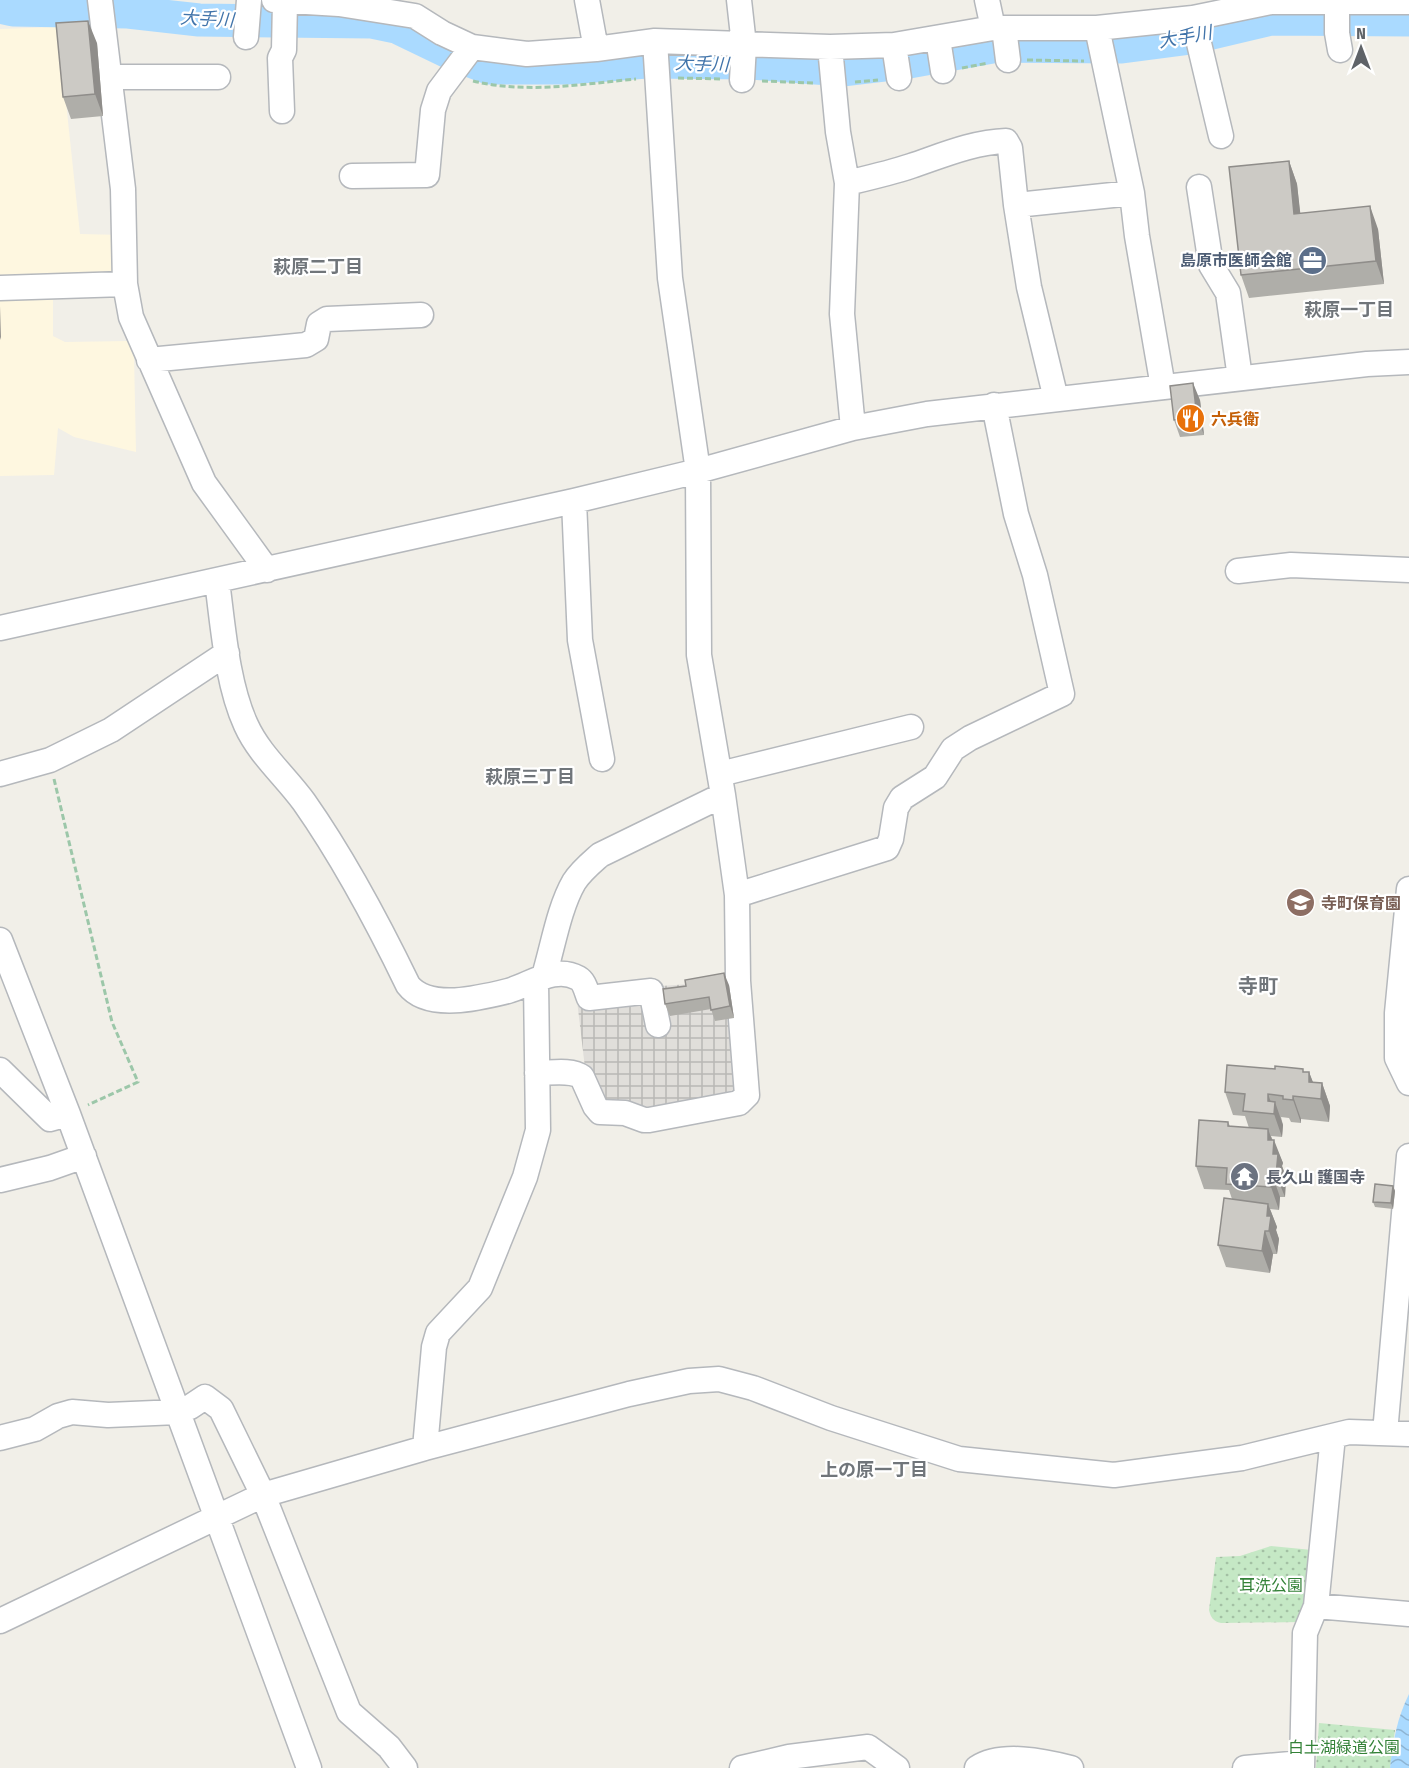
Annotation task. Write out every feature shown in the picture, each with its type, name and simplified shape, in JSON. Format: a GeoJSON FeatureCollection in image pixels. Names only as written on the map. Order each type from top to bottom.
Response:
{"type":"FeatureCollection","features":[{"type":"Feature","properties":{"kind":"street"},"geometry":{"type":"LineString","coordinates":[[587,0],[596,49]]}},
{"type":"Feature","properties":{"kind":"street"},"geometry":{"type":"LineString","coordinates":[[739,0],[743,63]]}},
{"type":"Feature","properties":{"kind":"street"},"geometry":{"type":"LineString","coordinates":[[987,0],[1000,29],[1007,58]]}},
{"type":"Feature","properties":{"kind":"street"},"geometry":{"type":"LineString","coordinates":[[282,111],[280,58],[284,50],[282,11],[339,4],[415,16],[471,49],[527,54],[655,44],[743,63],[830,51],[894,47],[940,55],[1000,29],[1100,46],[1271,2],[1337,5],[1385,1],[1409,2]]}},
{"type":"Feature","properties":{"kind":"street"},"geometry":{"type":"LineString","coordinates":[[246,35],[248,3]]}},
{"type":"Feature","properties":{"kind":"street"},"geometry":{"type":"LineString","coordinates":[[1337,5],[1339,42]]}},
{"type":"Feature","properties":{"kind":"street"},"geometry":{"type":"LineString","coordinates":[[101,10],[123,189],[125,284],[131,318],[204,483],[267,570]]}},
{"type":"Feature","properties":{"kind":"street"},"geometry":{"type":"LineString","coordinates":[[1193,21],[1221,136]]}},
{"type":"Feature","properties":{"kind":"street"},"geometry":{"type":"LineString","coordinates":[[537,1073],[573,1072],[579,1074],[600,1112],[625,1113],[644,1120],[739,1103],[746,1099],[747,1091],[738,981],[737,896],[722,784],[699,655],[698,471],[670,278],[655,44]]}},
{"type":"Feature","properties":{"kind":"street"},"geometry":{"type":"LineString","coordinates":[[1100,46],[1132,193],[1137,236],[1163,387]]}},
{"type":"Feature","properties":{"kind":"street"},"geometry":{"type":"LineString","coordinates":[[894,47],[899,76]]}},
{"type":"Feature","properties":{"kind":"street"},"geometry":{"type":"LineString","coordinates":[[352,176],[428,175],[433,110],[439,90],[471,49]]}},
{"type":"Feature","properties":{"kind":"street"},"geometry":{"type":"LineString","coordinates":[[830,51],[838,132],[847,183],[842,314],[853,428]]}},
{"type":"Feature","properties":{"kind":"street"},"geometry":{"type":"LineString","coordinates":[[109,77],[218,77]]}},
{"type":"Feature","properties":{"kind":"street"},"geometry":{"type":"LineString","coordinates":[[847,183],[885,174],[941,154],[995,141],[1006,141],[1010,148],[1016,205],[1029,286],[1056,399]]}},
{"type":"Feature","properties":{"kind":"street"},"geometry":{"type":"LineString","coordinates":[[1199,188],[1211,265],[1228,293],[1240,378]]}},
{"type":"Feature","properties":{"kind":"street"},"geometry":{"type":"LineString","coordinates":[[1016,205],[1132,193]]}},
{"type":"Feature","properties":{"kind":"street"},"geometry":{"type":"LineString","coordinates":[[0,288],[125,284]]}},
{"type":"Feature","properties":{"kind":"street"},"geometry":{"type":"LineString","coordinates":[[149,360],[306,345],[316,339],[320,324],[327,319],[421,315]]}},
{"type":"Feature","properties":{"kind":"street"},"geometry":{"type":"LineString","coordinates":[[0,628],[574,501],[698,471],[853,428],[927,414],[1367,364],[1409,362]]}},
{"type":"Feature","properties":{"kind":"street"},"geometry":{"type":"LineString","coordinates":[[737,896],[887,848],[891,839],[896,808],[902,798],[935,777],[953,749],[970,738],[1062,694],[1035,575],[1016,514],[994,405]]}},
{"type":"Feature","properties":{"kind":"street"},"geometry":{"type":"LineString","coordinates":[[574,501],[580,640],[602,759]]}},
{"type":"Feature","properties":{"kind":"street"},"geometry":{"type":"LineString","coordinates":[[1238,571],[1291,566],[1409,570]]}},
{"type":"Feature","properties":{"kind":"street"},"geometry":{"type":"LineString","coordinates":[[217,581],[227,653],[237,700],[246,725],[259,746],[303,801],[342,862],[374,915],[408,985],[415,993],[441,1001],[457,1000],[508,991],[540,978],[569,975],[584,983],[589,998],[651,991],[658,1024]]}},
{"type":"Feature","properties":{"kind":"street"},"geometry":{"type":"LineString","coordinates":[[0,774],[50,760],[111,730],[227,653]]}},
{"type":"Feature","properties":{"kind":"street"},"geometry":{"type":"LineString","coordinates":[[425,1448],[438,1333],[480,1288],[525,1177],[538,1130],[540,978],[575,880],[600,855],[722,784],[911,727]]}},
{"type":"Feature","properties":{"kind":"street"},"geometry":{"type":"LineString","coordinates":[[1408,903],[1397,1013],[1397,1058],[1409,1083]]}},
{"type":"Feature","properties":{"kind":"street"},"geometry":{"type":"LineString","coordinates":[[0,940],[84,1156],[309,1768]]}},
{"type":"Feature","properties":{"kind":"street"},"geometry":{"type":"LineString","coordinates":[[0,1070],[50,1119],[68,1114]]}},
{"type":"Feature","properties":{"kind":"street"},"geometry":{"type":"LineString","coordinates":[[0,1180],[50,1168],[84,1156]]}},
{"type":"Feature","properties":{"kind":"street"},"geometry":{"type":"LineString","coordinates":[[0,1621],[263,1495],[425,1448],[629,1394],[689,1381],[719,1379],[753,1388],[831,1418],[959,1459],[1114,1475],[1242,1458],[1349,1432],[1397,1433],[1409,1156]]}},
{"type":"Feature","properties":{"kind":"street"},"geometry":{"type":"LineString","coordinates":[[0,1438],[35,1429],[58,1416],[72,1412],[108,1415],[178,1412],[205,1397],[221,1408],[263,1495],[349,1712],[389,1747],[405,1768]]}},
{"type":"Feature","properties":{"kind":"street"},"geometry":{"type":"LineString","coordinates":[[1245,1768],[1302,1766],[1305,1633],[1316,1606],[1333,1436]]}},
{"type":"Feature","properties":{"kind":"street"},"geometry":{"type":"LineString","coordinates":[[1316,1606],[1409,1614]]}},
{"type":"Feature","properties":{"kind":"street"},"geometry":{"type":"LineString","coordinates":[[742,1768],[789,1756],[868,1747],[897,1768]]}},
{"type":"Feature","properties":{"kind":"street"},"geometry":{"type":"LineString","coordinates":[[978,1768],[988,1761],[1039,1760],[1071,1768]]}},
{"type":"Feature","properties":{"kind":"path"},"geometry":{"type":"LineString","coordinates":[[1007,58],[1100,46]]}},
{"type":"Feature","properties":{"kind":"path"},"geometry":{"type":"LineString","coordinates":[[50,760],[112,1022],[138,1083],[68,1114]]}},
{"type":"Feature","properties":{"kind":"shaded area"},"geometry":{"type":"Polygon","coordinates":[[[58,27],[80,234],[123,235],[118,273],[0,283],[0,29],[58,27]]]}},
{"type":"Feature","properties":{"kind":"shaded area"},"geometry":{"type":"Polygon","coordinates":[[[0,298],[53,298],[53,336],[65,342],[128,341],[134,355],[136,452],[74,437],[58,428],[54,475],[0,476],[0,298]]]}},
{"type":"Feature","properties":{"kind":"shaded area"},"geometry":{"type":"Polygon","coordinates":[[[732,981],[739,1093],[644,1114],[606,1107],[585,1068],[576,992],[732,981]]]}},
{"type":"Feature","properties":{"kind":"green space","name":"耳洗公園"},"geometry":{"type":"Polygon","coordinates":[[[1271,1546],[1312,1550],[1311,1592],[1300,1622],[1221,1623],[1214,1620],[1209,1610],[1216,1557],[1240,1556],[1271,1546]]]}},
{"type":"Feature","properties":{"kind":"green space","name":"白土湖緑道公園"},"geometry":{"type":"Polygon","coordinates":[[[1319,1723],[1395,1730],[1390,1768],[1316,1768],[1319,1723]]]}},
{"type":"Feature","properties":{"kind":"water"},"geometry":{"type":"Polygon","coordinates":[[[1409,1694],[1409,1768],[1390,1768],[1396,1730],[1409,1694]]]}},
{"type":"Feature","properties":{"kind":"building"},"geometry":{"type":"Polygon","coordinates":[[[88,21],[95,94],[63,97],[56,23],[88,21]]]}},
{"type":"Feature","properties":{"kind":"building","name":"島原市医師会館"},"geometry":{"type":"Polygon","coordinates":[[[1289,161],[1294,214],[1370,206],[1376,261],[1241,275],[1229,167],[1289,161]]]}},
{"type":"Feature","properties":{"kind":"building"},"geometry":{"type":"Polygon","coordinates":[[[1193,383],[1197,417],[1174,420],[1170,386],[1193,383]]]}},
{"type":"Feature","properties":{"kind":"building"},"geometry":{"type":"Polygon","coordinates":[[[724,973],[730,1006],[711,1010],[709,997],[665,1004],[663,989],[686,986],[685,980],[724,973]]]}},
{"type":"Feature","properties":{"kind":"building"},"geometry":{"type":"Polygon","coordinates":[[[1227,1065],[1303,1069],[1303,1072],[1309,1072],[1309,1082],[1322,1083],[1321,1099],[1293,1096],[1293,1100],[1268,1094],[1268,1101],[1275,1102],[1274,1114],[1243,1111],[1245,1094],[1225,1092],[1227,1065]]]}},
{"type":"Feature","properties":{"kind":"building"},"geometry":{"type":"Polygon","coordinates":[[[1199,1120],[1228,1122],[1228,1126],[1268,1129],[1268,1140],[1274,1140],[1273,1154],[1278,1154],[1276,1175],[1272,1174],[1271,1187],[1226,1184],[1227,1168],[1196,1166],[1199,1120]]]}},
{"type":"Feature","properties":{"kind":"building"},"geometry":{"type":"Polygon","coordinates":[[[1375,1184],[1393,1186],[1391,1203],[1373,1202],[1375,1184]]]}},
{"type":"Feature","properties":{"kind":"building"},"geometry":{"type":"Polygon","coordinates":[[[1224,1198],[1268,1204],[1267,1216],[1271,1216],[1269,1231],[1265,1231],[1262,1251],[1218,1245],[1224,1198]]]}},
{"type":"Feature","properties":{"kind":"waterway","name":"大手川"},"geometry":{"type":"LineString","coordinates":[[0,7],[13,10],[128,12],[199,20],[372,22],[396,27],[450,53],[489,68],[567,68],[647,62],[751,63],[842,70],[909,62],[998,46],[1122,47],[1191,38],[1271,19],[1409,20]]}},
{"type":"Feature","properties":{"kind":"place","name":"島原市医師会館"},"geometry":{"type":"Point","coordinates":[1313,260]}},
{"type":"Feature","properties":{"kind":"place","name":"六兵衛"},"geometry":{"type":"Point","coordinates":[1190,419]}},
{"type":"Feature","properties":{"kind":"place","name":"寺町保育園"},"geometry":{"type":"Point","coordinates":[1300,903]}},
{"type":"Feature","properties":{"kind":"place","name":"長久山 護国寺"},"geometry":{"type":"Point","coordinates":[1245,1177]}},
{"type":"Feature","properties":{"kind":"district","name":"萩原二丁目"},"geometry":{"type":"Point","coordinates":[318,267]}},
{"type":"Feature","properties":{"kind":"district","name":"萩原一丁目"},"geometry":{"type":"Point","coordinates":[1349,310]}},
{"type":"Feature","properties":{"kind":"district","name":"萩原三丁目"},"geometry":{"type":"Point","coordinates":[530,777]}},
{"type":"Feature","properties":{"kind":"district","name":"寺町"},"geometry":{"type":"Point","coordinates":[1258,986]}},
{"type":"Feature","properties":{"kind":"district","name":"上の原一丁目"},"geometry":{"type":"Point","coordinates":[874,1470]}}]}
